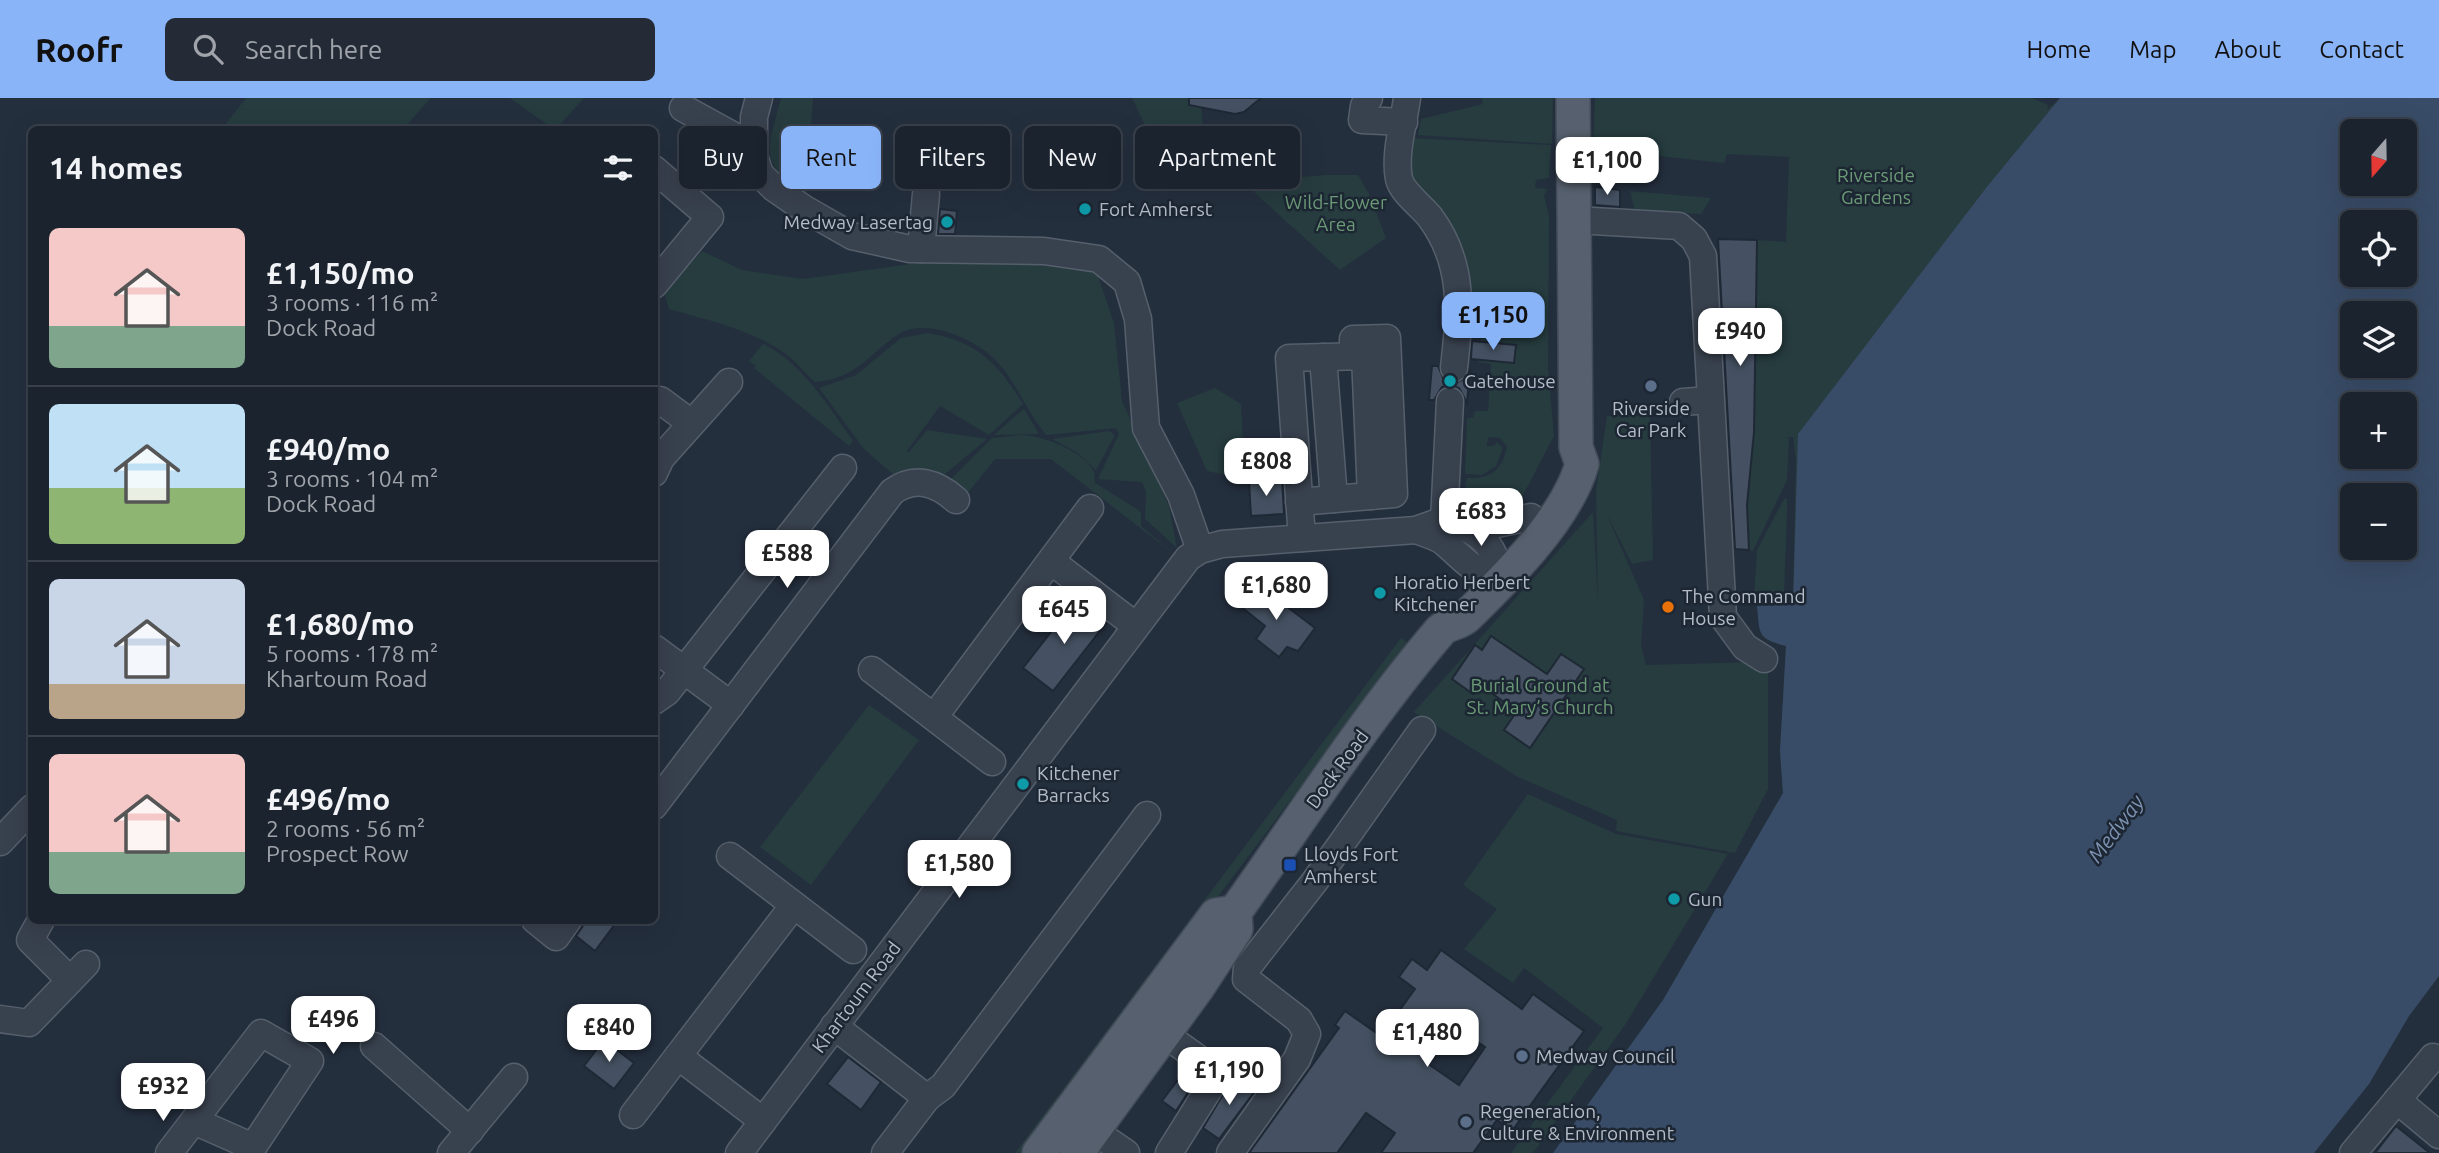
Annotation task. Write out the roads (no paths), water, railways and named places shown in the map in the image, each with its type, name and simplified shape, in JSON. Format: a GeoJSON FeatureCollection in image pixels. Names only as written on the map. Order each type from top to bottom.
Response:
{"type":"FeatureCollection","features":[{"type":"Feature","properties":{"kind":"main road","name":"Dock Road"},"geometry":{"type":"LineString","coordinates":[[1039,1153],[1080,1132],[1152,1026],[1216,915],[1235,912],[1342,761],[1442,628],[1443,613],[1561,511],[1582,464],[1576,447],[1573,98]]}},
{"type":"Feature","properties":{"kind":"main road","name":"Dock Road"},"geometry":{"type":"LineString","coordinates":[[1491,569],[1546,498],[1563,460],[1576,447]]}},
{"type":"Feature","properties":{"kind":"street"},"geometry":{"type":"LineString","coordinates":[[756,126],[759,98]]}},
{"type":"Feature","properties":{"kind":"street"},"geometry":{"type":"LineString","coordinates":[[1369,98],[1364,106],[1362,120],[1404,119],[1399,178],[1433,222],[1455,268],[1460,313],[1454,368]]}},
{"type":"Feature","properties":{"kind":"street"},"geometry":{"type":"LineString","coordinates":[[683,108],[715,126]]}},
{"type":"Feature","properties":{"kind":"street"},"geometry":{"type":"LineString","coordinates":[[658,172],[709,217],[658,280]]}},
{"type":"Feature","properties":{"kind":"street"},"geometry":{"type":"LineString","coordinates":[[767,180],[803,208],[855,237],[921,249],[1044,251],[1099,259],[1127,282],[1138,318],[1146,428],[1181,495],[1200,550],[1222,544],[1416,530],[1444,520],[1492,524],[1531,517]]}},
{"type":"Feature","properties":{"kind":"street"},"geometry":{"type":"LineString","coordinates":[[921,249],[926,194]]}},
{"type":"Feature","properties":{"kind":"street"},"geometry":{"type":"LineString","coordinates":[[1575,220],[1679,226],[1694,239],[1705,269],[1696,401],[1723,617],[1745,647],[1764,659]]}},
{"type":"Feature","properties":{"kind":"street"},"geometry":{"type":"LineString","coordinates":[[1299,502],[1371,496],[1365,356],[1289,358],[1299,502],[1302,538]]}},
{"type":"Feature","properties":{"kind":"street"},"geometry":{"type":"LineString","coordinates":[[1323,357],[1334,499]]}},
{"type":"Feature","properties":{"kind":"street"},"geometry":{"type":"LineString","coordinates":[[658,464],[729,382]]}},
{"type":"Feature","properties":{"kind":"street"},"geometry":{"type":"LineString","coordinates":[[660,400],[691,423]]}},
{"type":"Feature","properties":{"kind":"street"},"geometry":{"type":"LineString","coordinates":[[1444,520],[1450,401]]}},
{"type":"Feature","properties":{"kind":"street"},"geometry":{"type":"LineString","coordinates":[[658,698],[667,692],[685,670],[843,468]]}},
{"type":"Feature","properties":{"kind":"street"},"geometry":{"type":"LineString","coordinates":[[658,801],[892,492],[911,484],[929,483],[941,487],[956,500]]}},
{"type":"Feature","properties":{"kind":"street"},"geometry":{"type":"LineString","coordinates":[[934,717],[1090,508]]}},
{"type":"Feature","properties":{"kind":"street"},"geometry":{"type":"LineString","coordinates":[[1444,520],[1476,535],[1491,569]]}},
{"type":"Feature","properties":{"kind":"street"},"geometry":{"type":"LineString","coordinates":[[1416,530],[1445,542],[1461,561],[1491,569]]}},
{"type":"Feature","properties":{"kind":"street","name":"Khartoum Road"},"geometry":{"type":"LineString","coordinates":[[739,1153],[1136,626],[1188,558],[1200,550]]}},
{"type":"Feature","properties":{"kind":"street"},"geometry":{"type":"LineString","coordinates":[[1051,561],[1136,626]]}},
{"type":"Feature","properties":{"kind":"street"},"geometry":{"type":"LineString","coordinates":[[658,651],[731,705]]}},
{"type":"Feature","properties":{"kind":"street"},"geometry":{"type":"LineString","coordinates":[[872,670],[992,762]]}},
{"type":"Feature","properties":{"kind":"street"},"geometry":{"type":"LineString","coordinates":[[1230,1153],[1297,1059],[1307,1034],[1299,1020],[1246,979],[1247,968],[1315,881],[1423,730]]}},
{"type":"Feature","properties":{"kind":"street"},"geometry":{"type":"LineString","coordinates":[[0,842],[28,812]]}},
{"type":"Feature","properties":{"kind":"street"},"geometry":{"type":"LineString","coordinates":[[885,1153],[927,1098],[943,1086],[1147,816]]}},
{"type":"Feature","properties":{"kind":"street"},"geometry":{"type":"LineString","coordinates":[[730,856],[853,950]]}},
{"type":"Feature","properties":{"kind":"street"},"geometry":{"type":"LineString","coordinates":[[633,1115],[794,905]]}},
{"type":"Feature","properties":{"kind":"street"},"geometry":{"type":"LineString","coordinates":[[0,1019],[29,1023],[78,972],[30,940],[39,924]]}},
{"type":"Feature","properties":{"kind":"street"},"geometry":{"type":"LineString","coordinates":[[540,924],[556,937],[565,924]]}},
{"type":"Feature","properties":{"kind":"street"},"geometry":{"type":"LineString","coordinates":[[834,1026],[927,1098]]}},
{"type":"Feature","properties":{"kind":"street"},"geometry":{"type":"LineString","coordinates":[[1152,1026],[1219,1073],[1169,1153]]}},
{"type":"Feature","properties":{"kind":"street"},"geometry":{"type":"LineString","coordinates":[[169,1153],[261,1033],[310,1061],[253,1147],[194,1121]]}},
{"type":"Feature","properties":{"kind":"street"},"geometry":{"type":"LineString","coordinates":[[374,1046],[470,1131]]}},
{"type":"Feature","properties":{"kind":"street"},"geometry":{"type":"LineString","coordinates":[[678,1056],[763,1121]]}},
{"type":"Feature","properties":{"kind":"street"},"geometry":{"type":"LineString","coordinates":[[2353,1153],[2432,1057]]}},
{"type":"Feature","properties":{"kind":"street"},"geometry":{"type":"LineString","coordinates":[[451,1153],[514,1077]]}},
{"type":"Feature","properties":{"kind":"street"},"geometry":{"type":"LineString","coordinates":[[2397,1100],[2439,1135]]}},
{"type":"Feature","properties":{"kind":"street"},"geometry":{"type":"LineString","coordinates":[[1080,1132],[1126,1153]]}},
{"type":"Feature","properties":{"kind":"water","name":"Medway"},"geometry":{"type":"Polygon","coordinates":[[[2060,98],[2439,98],[2439,976],[2409,1016],[2369,1084],[2314,1153],[1553,1153],[1663,1000],[1783,793],[1780,751],[1786,646],[1762,634],[1757,606],[1793,605],[1798,434],[1986,188],[2060,98]]]}},
{"type":"Feature","properties":{"kind":"place","name":"Fort Amherst"},"geometry":{"type":"Point","coordinates":[1085,209]}},
{"type":"Feature","properties":{"kind":"place","name":"Medway Lasertag"},"geometry":{"type":"Point","coordinates":[947,222]}},
{"type":"Feature","properties":{"kind":"place","name":"Gatehouse"},"geometry":{"type":"Point","coordinates":[1450,381]}},
{"type":"Feature","properties":{"kind":"place","name":"Riverside Car Park"},"geometry":{"type":"Point","coordinates":[1651,386]}},
{"type":"Feature","properties":{"kind":"place","name":"Horatio Herbert Kitchener"},"geometry":{"type":"Point","coordinates":[1380,593]}},
{"type":"Feature","properties":{"kind":"place","name":"The Command House"},"geometry":{"type":"Point","coordinates":[1668,607]}},
{"type":"Feature","properties":{"kind":"place","name":"Kitchener Barracks"},"geometry":{"type":"Point","coordinates":[1023,784]}},
{"type":"Feature","properties":{"kind":"place","name":"Lloyds Fort Amherst"},"geometry":{"type":"Point","coordinates":[1290,865]}},
{"type":"Feature","properties":{"kind":"place","name":"Gun"},"geometry":{"type":"Point","coordinates":[1674,899]}},
{"type":"Feature","properties":{"kind":"place","name":"Medway Council"},"geometry":{"type":"Point","coordinates":[1522,1056]}},
{"type":"Feature","properties":{"kind":"place","name":"Regeneration, Culture & Environment"},"geometry":{"type":"Point","coordinates":[1466,1122]}},
{"type":"Feature","properties":{"kind":"park label","name":"Riverside Gardens"},"geometry":{"type":"Point","coordinates":[1876,186]}},
{"type":"Feature","properties":{"kind":"park label","name":"Wild-Flower Area"},"geometry":{"type":"Point","coordinates":[1336,213]}},
{"type":"Feature","properties":{"kind":"park label","name":"Burial Ground at St. Mary’s Church"},"geometry":{"type":"Point","coordinates":[1540,696]}}]}
